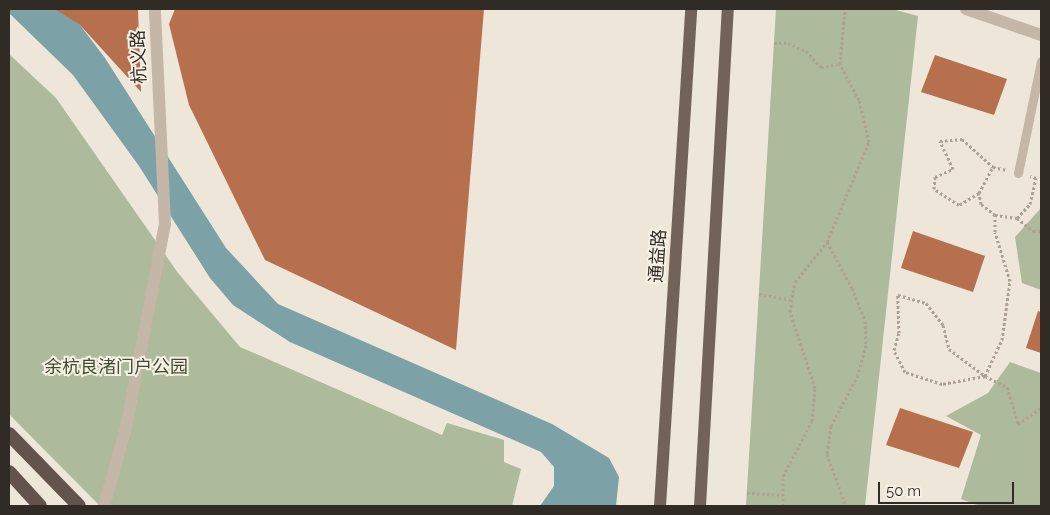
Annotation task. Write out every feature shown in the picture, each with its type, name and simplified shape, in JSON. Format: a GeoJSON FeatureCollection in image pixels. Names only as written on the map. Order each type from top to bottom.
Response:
{"type":"FeatureCollection","features":[{"type":"Feature","properties":{"kind":"highway"},"geometry":{"type":"LineString","coordinates":[[9,434],[79,506]]}},
{"type":"Feature","properties":{"kind":"highway"},"geometry":{"type":"LineString","coordinates":[[9,472],[40,506]]}},
{"type":"Feature","properties":{"kind":"main road","name":"通益路"},"geometry":{"type":"LineString","coordinates":[[660,506],[691,9]]}},
{"type":"Feature","properties":{"kind":"main road"},"geometry":{"type":"LineString","coordinates":[[700,506],[728,9]]}},
{"type":"Feature","properties":{"kind":"street","name":"杭义路"},"geometry":{"type":"LineString","coordinates":[[104,506],[126,428],[165,224],[154,9]]}},
{"type":"Feature","properties":{"kind":"street"},"geometry":{"type":"LineString","coordinates":[[966,9],[1041,35]]}},
{"type":"Feature","properties":{"kind":"lane"},"geometry":{"type":"LineString","coordinates":[[1018,173],[1041,61]]}},
{"type":"Feature","properties":{"kind":"path"},"geometry":{"type":"LineString","coordinates":[[783,506],[783,476],[812,421],[815,388],[790,312],[795,282],[827,242],[868,142],[859,100],[840,64],[845,9]]}},
{"type":"Feature","properties":{"kind":"path"},"geometry":{"type":"LineString","coordinates":[[774,43],[788,43],[806,51],[820,67],[840,64]]}},
{"type":"Feature","properties":{"kind":"path"},"geometry":{"type":"LineString","coordinates":[[993,167],[979,193],[959,205],[934,189],[935,177],[954,169],[940,141],[962,139],[993,167],[1036,178],[1041,177]]}},
{"type":"Feature","properties":{"kind":"path"},"geometry":{"type":"LineString","coordinates":[[1017,218],[1030,204],[1036,178]]}},
{"type":"Feature","properties":{"kind":"path"},"geometry":{"type":"LineString","coordinates":[[979,193],[981,204],[995,215],[1017,218],[1033,231],[1041,231]]}},
{"type":"Feature","properties":{"kind":"path"},"geometry":{"type":"LineString","coordinates":[[985,376],[1002,340],[1010,281],[995,232],[995,215]]}},
{"type":"Feature","properties":{"kind":"path"},"geometry":{"type":"LineString","coordinates":[[827,242],[852,288],[865,320],[866,345],[858,375],[831,426],[827,454],[846,506]]}},
{"type":"Feature","properties":{"kind":"path"},"geometry":{"type":"LineString","coordinates":[[759,294],[792,300]]}},
{"type":"Feature","properties":{"kind":"path"},"geometry":{"type":"LineString","coordinates":[[985,376],[942,384],[905,372],[894,350],[899,333],[898,295],[926,303],[943,325],[949,349],[985,376],[1007,387],[1018,424],[1041,408]]}},
{"type":"Feature","properties":{"kind":"path"},"geometry":{"type":"LineString","coordinates":[[747,493],[783,495]]}},
{"type":"Feature","properties":{"kind":"green space"},"geometry":{"type":"Polygon","coordinates":[[[776,9],[892,9],[918,16],[865,506],[746,506],[776,9]]]}},
{"type":"Feature","properties":{"kind":"green space","name":"余杭良渚门户公园"},"geometry":{"type":"Polygon","coordinates":[[[9,54],[56,98],[178,273],[240,347],[442,435],[447,423],[504,440],[504,462],[521,469],[512,506],[100,506],[9,414],[9,54]]]}},
{"type":"Feature","properties":{"kind":"green space"},"geometry":{"type":"Polygon","coordinates":[[[1041,208],[1041,290],[1022,283],[1015,237],[1041,208]]]}},
{"type":"Feature","properties":{"kind":"green space"},"geometry":{"type":"Polygon","coordinates":[[[1010,362],[1041,373],[1041,506],[980,506],[961,499],[981,435],[946,416],[988,393],[1010,362]]]}},
{"type":"Feature","properties":{"kind":"water"},"geometry":{"type":"Polygon","coordinates":[[[9,9],[57,9],[80,25],[105,58],[226,248],[278,304],[552,424],[609,458],[619,477],[616,506],[540,506],[554,486],[554,467],[541,452],[290,342],[233,305],[210,278],[139,166],[73,75],[9,13],[9,9]]]}},
{"type":"Feature","properties":{"kind":"building"},"geometry":{"type":"Polygon","coordinates":[[[55,9],[138,9],[141,92],[80,25],[55,9]]]}},
{"type":"Feature","properties":{"kind":"building"},"geometry":{"type":"Polygon","coordinates":[[[175,9],[484,9],[456,350],[265,260],[189,105],[169,24],[175,9]]]}},
{"type":"Feature","properties":{"kind":"building"},"geometry":{"type":"Polygon","coordinates":[[[935,55],[1007,79],[994,115],[921,92],[935,55]]]}},
{"type":"Feature","properties":{"kind":"building"},"geometry":{"type":"Polygon","coordinates":[[[913,231],[985,256],[973,292],[901,268],[913,231]]]}},
{"type":"Feature","properties":{"kind":"building"},"geometry":{"type":"Polygon","coordinates":[[[1038,311],[1041,312],[1041,353],[1026,348],[1038,311]]]}},
{"type":"Feature","properties":{"kind":"building"},"geometry":{"type":"Polygon","coordinates":[[[900,408],[973,432],[959,468],[886,445],[900,408]]]}}]}
